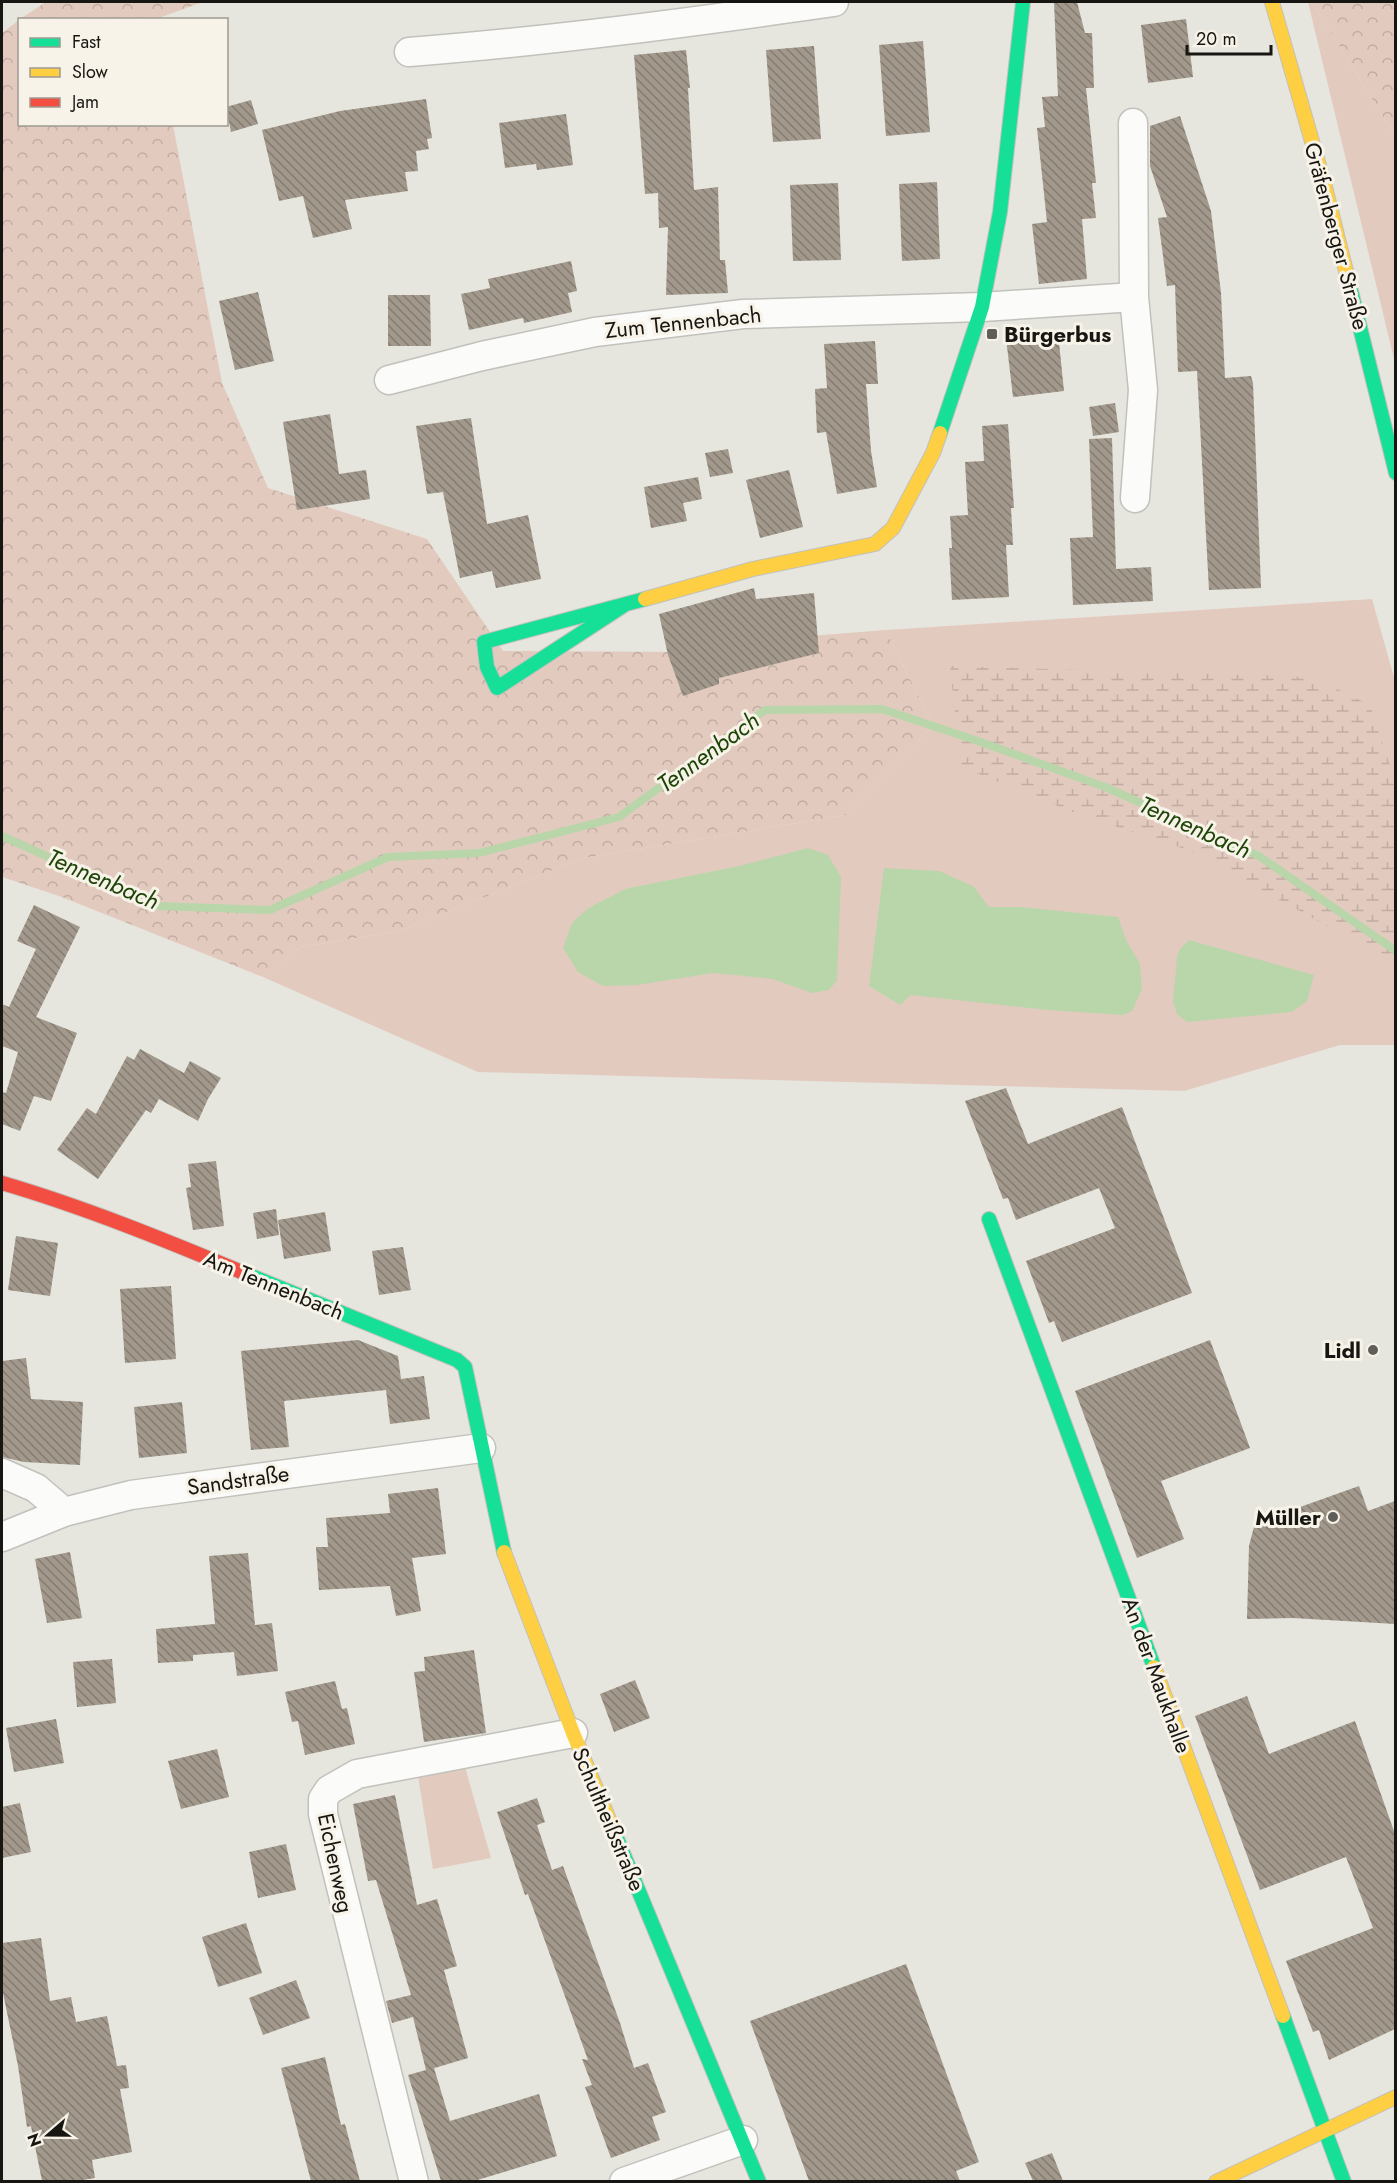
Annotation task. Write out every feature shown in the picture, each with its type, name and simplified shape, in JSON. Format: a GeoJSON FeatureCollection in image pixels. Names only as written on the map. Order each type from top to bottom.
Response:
{"type":"FeatureCollection","features":[{"type":"Feature","properties":{"kind":"street"},"geometry":{"type":"LineString","coordinates":[[409,52],[588,35],[834,2]]}},
{"type":"Feature","properties":{"kind":"street"},"geometry":{"type":"LineString","coordinates":[[626,603],[497,688],[487,668],[484,642],[626,603],[753,569],[874,544],[893,528],[933,453],[982,307],[1000,212],[1023,2]]}},
{"type":"Feature","properties":{"kind":"street","name":"Gräfenberger Straße"},"geometry":{"type":"LineString","coordinates":[[1272,2],[1324,183],[1395,473]]}},
{"type":"Feature","properties":{"kind":"street"},"geometry":{"type":"LineString","coordinates":[[1133,123],[1134,297],[1143,390],[1135,498]]}},
{"type":"Feature","properties":{"kind":"street","name":"Zum Tennenbach"},"geometry":{"type":"LineString","coordinates":[[389,380],[482,356],[596,332],[744,314],[982,307],[1134,297]]}},
{"type":"Feature","properties":{"kind":"street","name":"Am Tennenbach"},"geometry":{"type":"LineString","coordinates":[[2,1183],[30,1191],[162,1240],[457,1360],[465,1367],[468,1374],[481,1448]]}},
{"type":"Feature","properties":{"kind":"street","name":"An der Maukhalle"},"geometry":{"type":"LineString","coordinates":[[989,1220],[1344,2181]]}},
{"type":"Feature","properties":{"kind":"street","name":"Sandstraße"},"geometry":{"type":"LineString","coordinates":[[2,1537],[64,1512],[131,1495],[481,1448]]}},
{"type":"Feature","properties":{"kind":"street","name":"Schultheißstraße"},"geometry":{"type":"LineString","coordinates":[[481,1448],[506,1560],[573,1733],[759,2181]]}},
{"type":"Feature","properties":{"kind":"street"},"geometry":{"type":"LineString","coordinates":[[2,1473],[36,1488],[64,1512]]}},
{"type":"Feature","properties":{"kind":"street","name":"Eichenweg"},"geometry":{"type":"LineString","coordinates":[[414,2181],[323,1814],[323,1798],[329,1790],[357,1774],[573,1733]]}},
{"type":"Feature","properties":{"kind":"street"},"geometry":{"type":"LineString","coordinates":[[1216,2181],[1395,2097]]}},
{"type":"Feature","properties":{"kind":"street"},"geometry":{"type":"LineString","coordinates":[[624,2181],[743,2140]]}},
{"type":"Feature","properties":{"kind":"green space"},"geometry":{"type":"Polygon","coordinates":[[[46,2],[203,2],[159,18],[22,18],[46,2]]]}},
{"type":"Feature","properties":{"kind":"green space"},"geometry":{"type":"Polygon","coordinates":[[[1308,2],[1312,2],[1395,136],[1395,363],[1308,2]]]}},
{"type":"Feature","properties":{"kind":"green space"},"geometry":{"type":"Polygon","coordinates":[[[1312,2],[1395,2],[1395,136],[1312,2]]]}},
{"type":"Feature","properties":{"kind":"green space"},"geometry":{"type":"Polygon","coordinates":[[[18,21],[18,126],[173,126],[222,383],[268,488],[427,539],[503,651],[681,652],[746,641],[886,630],[933,726],[846,815],[583,858],[400,931],[301,947],[263,977],[59,896],[2,877],[2,33],[18,21]]]}},
{"type":"Feature","properties":{"kind":"green space"},"geometry":{"type":"Polygon","coordinates":[[[1372,599],[1395,681],[1395,1045],[1340,1045],[1184,1091],[478,1072],[263,977],[301,947],[400,931],[583,858],[846,815],[933,726],[886,630],[1372,599]]]}},
{"type":"Feature","properties":{"kind":"green space"},"geometry":{"type":"Polygon","coordinates":[[[950,666],[1313,677],[1370,705],[1395,780],[1396,896],[1392,897],[1395,909],[1395,963],[1188,850],[1075,813],[961,767],[950,666]]]}},
{"type":"Feature","properties":{"kind":"green space"},"geometry":{"type":"Polygon","coordinates":[[[465,1767],[491,1858],[433,1869],[418,1776],[465,1767]]]}},
{"type":"Feature","properties":{"kind":"shaded area"},"geometry":{"type":"Polygon","coordinates":[[[808,848],[828,855],[841,877],[837,980],[829,990],[812,993],[773,979],[713,973],[637,985],[603,986],[578,972],[563,948],[572,923],[587,909],[625,889],[739,866],[808,848]]]}},
{"type":"Feature","properties":{"kind":"shaded area"},"geometry":{"type":"Polygon","coordinates":[[[884,868],[939,871],[973,886],[989,907],[1021,907],[1118,917],[1126,940],[1140,964],[1142,989],[1132,1011],[1123,1015],[1048,1010],[911,995],[900,1005],[869,986],[884,868]]]}},
{"type":"Feature","properties":{"kind":"shaded area"},"geometry":{"type":"Polygon","coordinates":[[[1189,940],[1314,975],[1307,1001],[1292,1012],[1187,1022],[1177,1014],[1173,1002],[1177,957],[1180,949],[1189,940]]]}},
{"type":"Feature","properties":{"kind":"building"},"geometry":{"type":"Polygon","coordinates":[[[1054,2],[1077,2],[1085,33],[1092,33],[1094,88],[1086,88],[1096,183],[1092,183],[1096,218],[1082,219],[1087,279],[1039,284],[1032,224],[1047,222],[1037,128],[1045,127],[1042,97],[1058,96],[1054,2]]]}},
{"type":"Feature","properties":{"kind":"building"},"geometry":{"type":"Polygon","coordinates":[[[1186,19],[1193,77],[1148,83],[1141,25],[1186,19]]]}},
{"type":"Feature","properties":{"kind":"building"},"geometry":{"type":"Polygon","coordinates":[[[923,41],[930,132],[886,136],[879,45],[923,41]]]}},
{"type":"Feature","properties":{"kind":"building"},"geometry":{"type":"Polygon","coordinates":[[[814,46],[821,139],[773,142],[766,50],[814,46]]]}},
{"type":"Feature","properties":{"kind":"building"},"geometry":{"type":"Polygon","coordinates":[[[686,50],[690,88],[688,88],[694,190],[718,187],[720,260],[725,260],[728,293],[666,295],[668,227],[659,228],[658,193],[645,194],[634,55],[686,50]]]}},
{"type":"Feature","properties":{"kind":"building"},"geometry":{"type":"Polygon","coordinates":[[[426,99],[432,138],[427,139],[429,149],[416,151],[418,171],[405,172],[408,191],[345,200],[352,229],[313,238],[303,196],[279,201],[262,130],[340,111],[426,99]]]}},
{"type":"Feature","properties":{"kind":"building"},"geometry":{"type":"Polygon","coordinates":[[[251,100],[258,124],[231,132],[228,106],[251,100]]]}},
{"type":"Feature","properties":{"kind":"building"},"geometry":{"type":"Polygon","coordinates":[[[566,114],[573,165],[537,170],[536,164],[505,168],[499,123],[566,114]]]}},
{"type":"Feature","properties":{"kind":"building"},"geometry":{"type":"Polygon","coordinates":[[[1180,116],[1211,211],[1221,293],[1225,378],[1251,376],[1253,383],[1261,588],[1209,590],[1197,371],[1178,372],[1175,285],[1167,286],[1158,218],[1167,217],[1150,166],[1150,126],[1180,116]]]}},
{"type":"Feature","properties":{"kind":"building"},"geometry":{"type":"Polygon","coordinates":[[[937,182],[940,259],[902,261],[899,184],[937,182]]]}},
{"type":"Feature","properties":{"kind":"building"},"geometry":{"type":"Polygon","coordinates":[[[838,183],[841,260],[793,261],[790,185],[838,183]]]}},
{"type":"Feature","properties":{"kind":"building"},"geometry":{"type":"Polygon","coordinates":[[[571,261],[577,291],[568,293],[572,312],[524,323],[523,318],[469,330],[461,294],[490,288],[488,279],[571,261]]]}},
{"type":"Feature","properties":{"kind":"building"},"geometry":{"type":"Polygon","coordinates":[[[258,292],[274,361],[235,370],[219,301],[258,292]]]}},
{"type":"Feature","properties":{"kind":"building"},"geometry":{"type":"Polygon","coordinates":[[[388,295],[430,295],[431,346],[388,346],[388,295]]]}},
{"type":"Feature","properties":{"kind":"building"},"geometry":{"type":"Polygon","coordinates":[[[1058,333],[1064,391],[1013,397],[1006,338],[1058,333]]]}},
{"type":"Feature","properties":{"kind":"building"},"geometry":{"type":"Polygon","coordinates":[[[875,341],[878,384],[866,384],[871,451],[877,487],[837,494],[826,432],[817,433],[815,389],[827,388],[824,344],[875,341]]]}},
{"type":"Feature","properties":{"kind":"building"},"geometry":{"type":"Polygon","coordinates":[[[1115,403],[1119,432],[1093,436],[1089,407],[1115,403]]]}},
{"type":"Feature","properties":{"kind":"building"},"geometry":{"type":"Polygon","coordinates":[[[330,414],[339,474],[366,470],[370,499],[297,510],[283,422],[330,414]]]}},
{"type":"Feature","properties":{"kind":"building"},"geometry":{"type":"Polygon","coordinates":[[[471,418],[487,524],[528,515],[541,579],[496,588],[492,571],[460,578],[443,492],[427,494],[416,426],[471,418]]]}},
{"type":"Feature","properties":{"kind":"building"},"geometry":{"type":"Polygon","coordinates":[[[1008,424],[1014,508],[1011,508],[1013,545],[1006,545],[1009,597],[952,600],[950,516],[968,515],[965,462],[984,461],[982,426],[1008,424]]]}},
{"type":"Feature","properties":{"kind":"building"},"geometry":{"type":"Polygon","coordinates":[[[1112,438],[1116,569],[1151,567],[1153,601],[1073,605],[1070,538],[1093,537],[1089,439],[1112,438]]]}},
{"type":"Feature","properties":{"kind":"building"},"geometry":{"type":"Polygon","coordinates":[[[728,449],[733,473],[710,477],[705,453],[728,449]]]}},
{"type":"Feature","properties":{"kind":"building"},"geometry":{"type":"Polygon","coordinates":[[[789,470],[803,527],[760,538],[746,480],[789,470]]]}},
{"type":"Feature","properties":{"kind":"building"},"geometry":{"type":"Polygon","coordinates":[[[698,477],[702,499],[683,503],[687,521],[651,528],[644,487],[698,477]]]}},
{"type":"Feature","properties":{"kind":"building"},"geometry":{"type":"Polygon","coordinates":[[[754,588],[756,599],[814,593],[819,653],[719,678],[719,684],[683,696],[668,655],[659,614],[754,588]]]}},
{"type":"Feature","properties":{"kind":"building"},"geometry":{"type":"Polygon","coordinates":[[[34,905],[80,927],[36,1017],[77,1033],[51,1101],[34,1096],[20,1131],[2,1124],[2,1092],[6,1093],[18,1052],[2,1046],[2,1004],[9,1007],[36,949],[17,941],[34,905]]]}},
{"type":"Feature","properties":{"kind":"building"},"geometry":{"type":"Polygon","coordinates":[[[140,1049],[184,1073],[190,1061],[221,1078],[198,1121],[159,1099],[151,1113],[146,1110],[98,1179],[57,1150],[87,1108],[96,1114],[127,1056],[134,1060],[140,1049]]]}},
{"type":"Feature","properties":{"kind":"building"},"geometry":{"type":"Polygon","coordinates":[[[1006,1088],[1028,1144],[1122,1107],[1192,1293],[1062,1342],[1054,1321],[1049,1323],[1026,1261],[1115,1228],[1099,1188],[1016,1220],[1008,1198],[1003,1199],[965,1101],[1006,1088]]]}},
{"type":"Feature","properties":{"kind":"building"},"geometry":{"type":"Polygon","coordinates":[[[216,1161],[224,1226],[193,1230],[186,1188],[191,1187],[188,1164],[216,1161]]]}},
{"type":"Feature","properties":{"kind":"building"},"geometry":{"type":"Polygon","coordinates":[[[276,1209],[279,1235],[257,1239],[253,1213],[276,1209]]]}},
{"type":"Feature","properties":{"kind":"building"},"geometry":{"type":"Polygon","coordinates":[[[325,1212],[331,1251],[284,1259],[278,1220],[325,1212]]]}},
{"type":"Feature","properties":{"kind":"building"},"geometry":{"type":"Polygon","coordinates":[[[16,1236],[58,1243],[50,1296],[8,1290],[16,1236]]]}},
{"type":"Feature","properties":{"kind":"building"},"geometry":{"type":"Polygon","coordinates":[[[403,1247],[411,1290],[379,1295],[372,1251],[403,1247]]]}},
{"type":"Feature","properties":{"kind":"building"},"geometry":{"type":"Polygon","coordinates":[[[171,1286],[176,1359],[125,1363],[120,1289],[171,1286]]]}},
{"type":"Feature","properties":{"kind":"building"},"geometry":{"type":"Polygon","coordinates":[[[358,1340],[398,1356],[401,1379],[424,1376],[430,1419],[390,1424],[386,1390],[284,1401],[289,1447],[251,1450],[241,1351],[358,1340]]]}},
{"type":"Feature","properties":{"kind":"building"},"geometry":{"type":"Polygon","coordinates":[[[1210,1340],[1250,1448],[1161,1481],[1184,1539],[1137,1558],[1075,1391],[1210,1340]]]}},
{"type":"Feature","properties":{"kind":"building"},"geometry":{"type":"Polygon","coordinates":[[[26,1358],[31,1399],[83,1402],[80,1465],[24,1462],[2,1457],[2,1361],[26,1358]]]}},
{"type":"Feature","properties":{"kind":"building"},"geometry":{"type":"Polygon","coordinates":[[[182,1402],[187,1453],[139,1458],[134,1407],[182,1402]]]}},
{"type":"Feature","properties":{"kind":"building"},"geometry":{"type":"Polygon","coordinates":[[[1359,1486],[1368,1511],[1395,1501],[1395,1624],[1293,1618],[1247,1619],[1249,1546],[1255,1523],[1359,1486]]]}},
{"type":"Feature","properties":{"kind":"building"},"geometry":{"type":"Polygon","coordinates":[[[438,1488],[446,1554],[412,1558],[421,1611],[396,1616],[390,1586],[319,1590],[316,1547],[328,1547],[326,1518],[390,1513],[388,1494],[438,1488]]]}},
{"type":"Feature","properties":{"kind":"building"},"geometry":{"type":"Polygon","coordinates":[[[70,1552],[82,1618],[47,1623],[35,1559],[70,1552]]]}},
{"type":"Feature","properties":{"kind":"building"},"geometry":{"type":"Polygon","coordinates":[[[248,1553],[255,1625],[272,1623],[278,1671],[237,1676],[234,1652],[193,1655],[193,1661],[158,1663],[156,1629],[215,1624],[209,1556],[248,1553]]]}},
{"type":"Feature","properties":{"kind":"building"},"geometry":{"type":"Polygon","coordinates":[[[474,1650],[486,1733],[424,1742],[414,1672],[425,1671],[424,1657],[474,1650]]]}},
{"type":"Feature","properties":{"kind":"building"},"geometry":{"type":"Polygon","coordinates":[[[112,1659],[116,1703],[77,1707],[73,1662],[112,1659]]]}},
{"type":"Feature","properties":{"kind":"building"},"geometry":{"type":"Polygon","coordinates":[[[635,1680],[650,1718],[614,1732],[600,1694],[635,1680]]]}},
{"type":"Feature","properties":{"kind":"building"},"geometry":{"type":"Polygon","coordinates":[[[335,1681],[342,1709],[347,1708],[355,1744],[305,1755],[298,1721],[292,1722],[285,1692],[335,1681]]]}},
{"type":"Feature","properties":{"kind":"building"},"geometry":{"type":"Polygon","coordinates":[[[1247,1696],[1269,1754],[1355,1721],[1395,1834],[1395,2029],[1329,2060],[1319,2030],[1313,2032],[1286,1961],[1373,1928],[1346,1857],[1260,1890],[1195,1716],[1247,1696]]]}},
{"type":"Feature","properties":{"kind":"building"},"geometry":{"type":"Polygon","coordinates":[[[56,1719],[64,1763],[14,1772],[6,1728],[56,1719]]]}},
{"type":"Feature","properties":{"kind":"building"},"geometry":{"type":"Polygon","coordinates":[[[217,1749],[229,1797],[181,1809],[168,1761],[217,1749]]]}},
{"type":"Feature","properties":{"kind":"building"},"geometry":{"type":"Polygon","coordinates":[[[395,1795],[417,1905],[437,1899],[457,1966],[444,1970],[468,2058],[434,2068],[450,2121],[539,2094],[557,2156],[474,2181],[441,2181],[408,2075],[426,2070],[413,2017],[392,2023],[386,2001],[411,1995],[376,1880],[368,1881],[353,1804],[395,1795]]]}},
{"type":"Feature","properties":{"kind":"building"},"geometry":{"type":"Polygon","coordinates":[[[537,1798],[545,1822],[537,1825],[552,1870],[563,1866],[634,2068],[648,2063],[666,2112],[652,2117],[660,2140],[611,2158],[585,2087],[592,2085],[582,2059],[588,2060],[528,1894],[525,1895],[497,1812],[537,1798]]]}},
{"type":"Feature","properties":{"kind":"building"},"geometry":{"type":"Polygon","coordinates":[[[20,1803],[31,1852],[2,1858],[2,1807],[20,1803]]]}},
{"type":"Feature","properties":{"kind":"building"},"geometry":{"type":"Polygon","coordinates":[[[286,1844],[296,1890],[258,1898],[249,1852],[286,1844]]]}},
{"type":"Feature","properties":{"kind":"building"},"geometry":{"type":"Polygon","coordinates":[[[246,1923],[262,1973],[218,1987],[202,1937],[246,1923]]]}},
{"type":"Feature","properties":{"kind":"building"},"geometry":{"type":"Polygon","coordinates":[[[41,1938],[50,2001],[71,1997],[76,2022],[107,2016],[117,2066],[126,2065],[129,2088],[120,2089],[132,2152],[92,2160],[95,2178],[77,2181],[42,2181],[31,2126],[27,2127],[18,2066],[2,1988],[2,1943],[41,1938]]]}},
{"type":"Feature","properties":{"kind":"building"},"geometry":{"type":"Polygon","coordinates":[[[906,1964],[979,2162],[956,2171],[960,2181],[809,2181],[750,2021],[906,1964]]]}},
{"type":"Feature","properties":{"kind":"building"},"geometry":{"type":"Polygon","coordinates":[[[296,1980],[310,2018],[263,2035],[249,1998],[296,1980]]]}},
{"type":"Feature","properties":{"kind":"building"},"geometry":{"type":"Polygon","coordinates":[[[325,2057],[341,2125],[345,2124],[360,2181],[311,2181],[281,2068],[325,2057]]]}},
{"type":"Feature","properties":{"kind":"building"},"geometry":{"type":"Polygon","coordinates":[[[1052,2153],[1063,2181],[1033,2181],[1025,2163],[1052,2153]]]}},
{"type":"Feature","properties":{"kind":"waterway","name":"Tennenbach"},"geometry":{"type":"LineString","coordinates":[[2,836],[157,906],[270,910],[388,857],[479,853],[619,817],[765,710],[882,709],[1105,787],[1259,856],[1396,951]]}},
{"type":"Feature","properties":{"kind":"traffic: fast"},"geometry":{"type":"LineString","coordinates":[[940,433],[982,307],[1000,212],[1023,2]]}},
{"type":"Feature","properties":{"kind":"traffic: fast"},"geometry":{"type":"LineString","coordinates":[[1346,271],[1396,473]]}},
{"type":"Feature","properties":{"kind":"traffic: fast"},"geometry":{"type":"LineString","coordinates":[[626,604],[484,642],[487,667],[497,688],[626,604],[645,599]]}},
{"type":"Feature","properties":{"kind":"traffic: fast"},"geometry":{"type":"LineString","coordinates":[[989,1219],[1154,1667]]}},
{"type":"Feature","properties":{"kind":"traffic: fast"},"geometry":{"type":"LineString","coordinates":[[244,1273],[457,1360],[465,1367],[504,1552]]}},
{"type":"Feature","properties":{"kind":"traffic: fast"},"geometry":{"type":"LineString","coordinates":[[613,1829],[759,2182]]}},
{"type":"Feature","properties":{"kind":"traffic: fast"},"geometry":{"type":"LineString","coordinates":[[1283,2016],[1344,2182]]}},
{"type":"Feature","properties":{"kind":"traffic: slow"},"geometry":{"type":"LineString","coordinates":[[1272,2],[1324,183],[1346,271]]}},
{"type":"Feature","properties":{"kind":"traffic: slow"},"geometry":{"type":"LineString","coordinates":[[645,599],[753,569],[875,544],[893,528],[933,453],[940,433]]}},
{"type":"Feature","properties":{"kind":"traffic: slow"},"geometry":{"type":"LineString","coordinates":[[504,1552],[573,1733],[613,1829]]}},
{"type":"Feature","properties":{"kind":"traffic: slow"},"geometry":{"type":"LineString","coordinates":[[1154,1667],[1283,2016]]}},
{"type":"Feature","properties":{"kind":"traffic: slow"},"geometry":{"type":"LineString","coordinates":[[1216,2182],[1396,2097]]}},
{"type":"Feature","properties":{"kind":"traffic: jam"},"geometry":{"type":"LineString","coordinates":[[2,1183],[94,1213],[244,1273]]}},
{"type":"Feature","properties":{"kind":"place","name":"Bürgerbus"},"geometry":{"type":"Point","coordinates":[992,334]}},
{"type":"Feature","properties":{"kind":"place","name":"Lidl"},"geometry":{"type":"Point","coordinates":[1373,1350]}},
{"type":"Feature","properties":{"kind":"place","name":"Müller"},"geometry":{"type":"Point","coordinates":[1333,1517]}}]}
